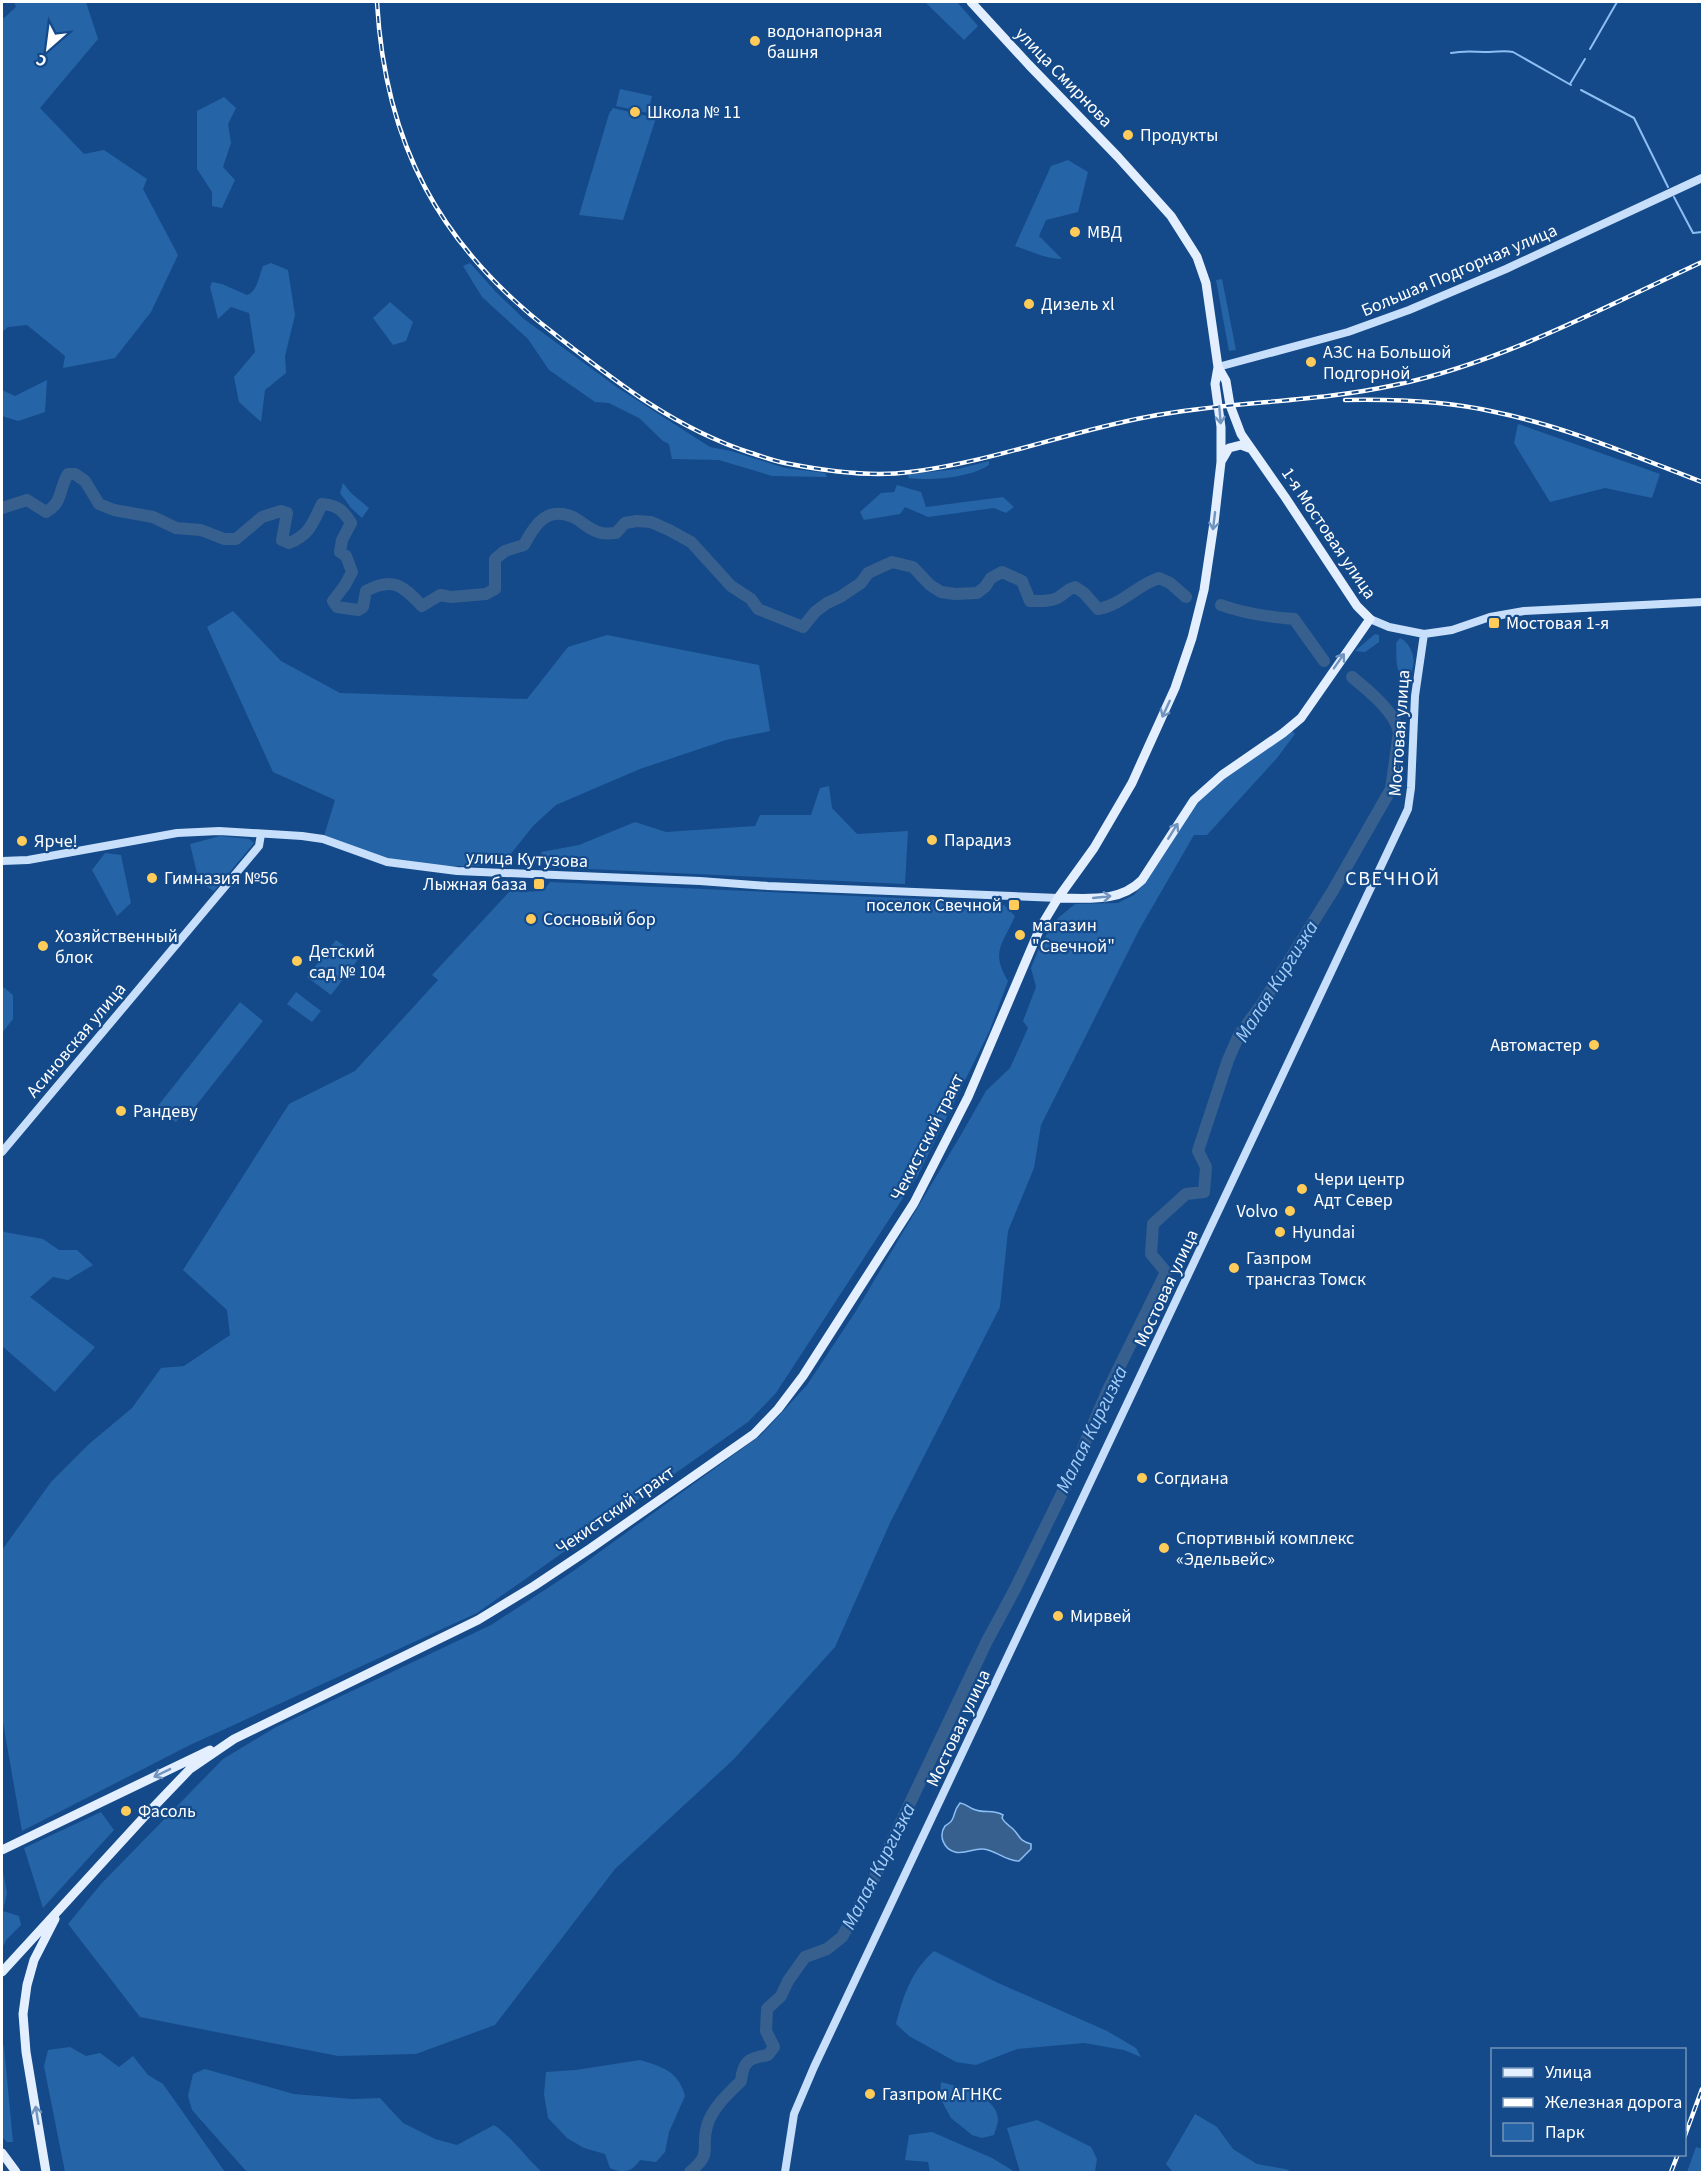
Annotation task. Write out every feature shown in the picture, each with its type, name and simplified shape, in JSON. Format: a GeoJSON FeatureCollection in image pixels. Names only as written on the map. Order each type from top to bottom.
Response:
{"type":"FeatureCollection","features":[{"type":"Feature","properties":{"kind":"main road","name":"улица Смирнова"},"geometry":{"type":"LineString","coordinates":[[971,2],[1148,190],[1184,235],[1197,257],[1206,283],[1218,368]]}},
{"type":"Feature","properties":{"kind":"main road","name":"1-я Мостовая улица"},"geometry":{"type":"LineString","coordinates":[[1218,368],[1226,381],[1235,421],[1249,448],[1285,497],[1357,606],[1370,619]]}},
{"type":"Feature","properties":{"kind":"main road","name":"Чекистский тракт"},"geometry":{"type":"LineString","coordinates":[[2,1972],[190,1770],[234,1739],[478,1620],[591,1548],[754,1434],[778,1409],[803,1376],[914,1203],[968,1097],[1040,928],[1058,898],[1094,848],[1132,783],[1175,688],[1204,590],[1221,462],[1221,427],[1215,384],[1218,368]]}},
{"type":"Feature","properties":{"kind":"main road"},"geometry":{"type":"LineString","coordinates":[[1221,462],[1229,448],[1241,445],[1249,448]]}},
{"type":"Feature","properties":{"kind":"main road"},"geometry":{"type":"LineString","coordinates":[[1058,898],[1119,896],[1133,890],[1142,880],[1194,800],[1222,775],[1301,718],[1370,619]]}},
{"type":"Feature","properties":{"kind":"main road"},"geometry":{"type":"LineString","coordinates":[[2,1850],[234,1739]]}},
{"type":"Feature","properties":{"kind":"main road"},"geometry":{"type":"LineString","coordinates":[[46,2172],[22,2014],[34,1960],[62,1907]]}},
{"type":"Feature","properties":{"kind":"main road"},"geometry":{"type":"LineString","coordinates":[[2,2153],[16,2172]]}},
{"type":"Feature","properties":{"kind":"street","name":"Большая Подгорная улица"},"geometry":{"type":"LineString","coordinates":[[1218,368],[1348,333],[1409,310],[1506,269],[1702,178]]}},
{"type":"Feature","properties":{"kind":"street"},"geometry":{"type":"LineString","coordinates":[[1424,634],[1452,630],[1498,615],[1524,611],[1702,602]]}},
{"type":"Feature","properties":{"kind":"street","name":"1-я Мостовая улица"},"geometry":{"type":"LineString","coordinates":[[1370,619],[1389,627],[1424,634]]}},
{"type":"Feature","properties":{"kind":"street","name":"Мостовая улица"},"geometry":{"type":"LineString","coordinates":[[785,2172],[794,2114],[811,2072],[1408,809],[1415,696],[1424,634]]}},
{"type":"Feature","properties":{"kind":"street","name":"улица Кутузова"},"geometry":{"type":"LineString","coordinates":[[2,861],[28,860],[177,833],[219,831],[323,839],[387,862],[458,871],[1058,898]]}},
{"type":"Feature","properties":{"kind":"street","name":"Асиновская улица"},"geometry":{"type":"LineString","coordinates":[[2,1152],[259,846],[261,834]]}},
{"type":"Feature","properties":{"kind":"green space"},"geometry":{"type":"Polygon","coordinates":[[[14,2],[86,2],[98,39],[40,108],[84,154],[104,150],[147,179],[143,189],[178,255],[151,312],[115,358],[63,368],[65,356],[27,325],[8,327],[2,332],[2,17],[4,18],[16,7],[14,2]]]}},
{"type":"Feature","properties":{"kind":"green space"},"geometry":{"type":"Polygon","coordinates":[[[925,2],[957,2],[978,26],[964,40],[925,2]]]}},
{"type":"Feature","properties":{"kind":"green space"},"geometry":{"type":"Polygon","coordinates":[[[620,89],[652,96],[648,113],[616,106],[620,89]]]}},
{"type":"Feature","properties":{"kind":"green space"},"geometry":{"type":"Polygon","coordinates":[[[224,97],[236,108],[228,124],[231,143],[223,167],[235,180],[222,208],[212,206],[212,192],[197,169],[197,111],[224,97]]]}},
{"type":"Feature","properties":{"kind":"green space"},"geometry":{"type":"Polygon","coordinates":[[[613,108],[656,118],[623,220],[579,215],[609,114],[613,108]]]}},
{"type":"Feature","properties":{"kind":"green space"},"geometry":{"type":"Polygon","coordinates":[[[1068,160],[1088,172],[1078,212],[1046,220],[1039,236],[1062,259],[1044,256],[1015,246],[1051,166],[1068,160]]]}},
{"type":"Feature","properties":{"kind":"green space"},"geometry":{"type":"Polygon","coordinates":[[[271,263],[288,270],[295,315],[285,356],[286,373],[265,390],[261,422],[239,402],[234,377],[255,352],[249,313],[231,307],[218,319],[210,287],[212,282],[222,284],[247,295],[255,287],[263,266],[271,263]]]}},
{"type":"Feature","properties":{"kind":"green space"},"geometry":{"type":"Polygon","coordinates":[[[470,263],[524,319],[618,388],[710,447],[731,451],[785,468],[825,473],[827,477],[772,476],[719,460],[672,459],[669,444],[639,418],[609,403],[595,402],[549,370],[528,339],[482,297],[463,266],[470,263]]]}},
{"type":"Feature","properties":{"kind":"green space"},"geometry":{"type":"Polygon","coordinates":[[[1222,279],[1236,350],[1229,351],[1216,280],[1222,279]]]}},
{"type":"Feature","properties":{"kind":"green space"},"geometry":{"type":"Polygon","coordinates":[[[390,302],[413,322],[406,341],[393,345],[373,318],[390,302]]]}},
{"type":"Feature","properties":{"kind":"green space"},"geometry":{"type":"Polygon","coordinates":[[[47,380],[45,412],[18,421],[2,416],[2,390],[15,396],[47,380]]]}},
{"type":"Feature","properties":{"kind":"green space"},"geometry":{"type":"Polygon","coordinates":[[[1518,424],[1660,474],[1652,498],[1605,488],[1550,502],[1514,443],[1518,424]]]}},
{"type":"Feature","properties":{"kind":"green space"},"geometry":{"type":"Polygon","coordinates":[[[989,461],[989,465],[961,476],[938,479],[908,478],[909,474],[958,469],[989,461]]]}},
{"type":"Feature","properties":{"kind":"green space"},"geometry":{"type":"Polygon","coordinates":[[[343,483],[369,508],[362,518],[340,493],[343,483]]]}},
{"type":"Feature","properties":{"kind":"green space"},"geometry":{"type":"Polygon","coordinates":[[[897,485],[921,492],[926,507],[1003,497],[1014,507],[1006,513],[994,508],[928,517],[905,507],[900,514],[864,520],[860,512],[881,493],[894,492],[897,485]]]}},
{"type":"Feature","properties":{"kind":"green space"},"geometry":{"type":"Polygon","coordinates":[[[233,611],[281,661],[340,693],[527,699],[568,647],[607,635],[759,665],[770,731],[726,740],[640,769],[556,805],[533,826],[502,865],[446,866],[390,859],[324,836],[335,800],[273,772],[207,627],[233,611]]]}},
{"type":"Feature","properties":{"kind":"green space"},"geometry":{"type":"Polygon","coordinates":[[[1375,634],[1379,635],[1379,642],[1365,652],[1355,651],[1375,634]]]}},
{"type":"Feature","properties":{"kind":"green space"},"geometry":{"type":"Polygon","coordinates":[[[1400,638],[1409,646],[1414,663],[1406,679],[1402,677],[1397,664],[1396,643],[1400,638]]]}},
{"type":"Feature","properties":{"kind":"green space"},"geometry":{"type":"Polygon","coordinates":[[[1291,730],[1295,734],[1277,758],[1207,835],[1194,835],[1139,930],[1041,1125],[1034,1168],[1008,1231],[1000,1307],[890,1523],[835,1647],[734,1759],[615,1869],[495,2025],[416,2054],[338,2056],[140,2017],[68,1924],[101,1884],[223,1759],[276,1727],[491,1625],[572,1572],[761,1435],[807,1385],[856,1311],[986,1091],[1010,1068],[1028,1028],[1023,1021],[1036,987],[1031,968],[1041,943],[1058,918],[1075,904],[1118,903],[1134,895],[1146,881],[1198,802],[1223,777],[1291,730]]]}},
{"type":"Feature","properties":{"kind":"green space"},"geometry":{"type":"Polygon","coordinates":[[[829,786],[832,808],[857,834],[908,831],[905,884],[546,867],[541,852],[579,845],[635,822],[666,832],[755,826],[760,815],[811,815],[820,788],[829,786]]]}},
{"type":"Feature","properties":{"kind":"green space"},"geometry":{"type":"Polygon","coordinates":[[[220,836],[249,839],[254,843],[214,891],[199,882],[190,844],[220,836]]]}},
{"type":"Feature","properties":{"kind":"green space"},"geometry":{"type":"Polygon","coordinates":[[[105,853],[121,855],[131,903],[117,916],[92,870],[105,853]]]}},
{"type":"Feature","properties":{"kind":"green space","name":"Сосновый бор"},"geometry":{"type":"Polygon","coordinates":[[[550,882],[986,902],[1004,905],[1015,916],[999,955],[1008,981],[989,1032],[918,1175],[776,1393],[748,1422],[477,1613],[190,1745],[22,1831],[2,1717],[2,1550],[51,1482],[89,1444],[132,1408],[161,1368],[184,1366],[230,1335],[227,1310],[183,1270],[289,1104],[355,1071],[438,980],[432,975],[511,890],[543,891],[550,882]]]}},
{"type":"Feature","properties":{"kind":"green space"},"geometry":{"type":"Polygon","coordinates":[[[336,940],[360,957],[331,995],[307,977],[336,940]]]}},
{"type":"Feature","properties":{"kind":"green space"},"geometry":{"type":"Polygon","coordinates":[[[2,986],[13,995],[13,1019],[2,1033],[2,986]]]}},
{"type":"Feature","properties":{"kind":"green space"},"geometry":{"type":"Polygon","coordinates":[[[296,992],[321,1011],[312,1022],[287,1004],[296,992]]]}},
{"type":"Feature","properties":{"kind":"green space"},"geometry":{"type":"Polygon","coordinates":[[[240,1002],[263,1021],[190,1113],[186,1110],[176,1122],[157,1107],[240,1002]]]}},
{"type":"Feature","properties":{"kind":"green space"},"geometry":{"type":"Polygon","coordinates":[[[2,1227],[4,1232],[43,1239],[59,1250],[77,1250],[93,1265],[68,1280],[53,1277],[30,1297],[95,1347],[55,1392],[2,1346],[2,1227]]]}},
{"type":"Feature","properties":{"kind":"green space"},"geometry":{"type":"Polygon","coordinates":[[[101,1812],[114,1830],[43,1908],[24,1848],[101,1812]]]}},
{"type":"Feature","properties":{"kind":"green space"},"geometry":{"type":"Polygon","coordinates":[[[2,1866],[7,1893],[3,1911],[19,1916],[21,1925],[7,1939],[2,1948],[2,1866]]]}},
{"type":"Feature","properties":{"kind":"green space"},"geometry":{"type":"Polygon","coordinates":[[[934,1951],[996,1982],[1107,2031],[1136,2048],[1141,2057],[1124,2050],[1084,2043],[1017,2049],[976,2065],[956,2062],[909,2036],[896,2024],[909,1984],[926,1958],[934,1951]]]}},
{"type":"Feature","properties":{"kind":"green space"},"geometry":{"type":"Polygon","coordinates":[[[2,2043],[13,2142],[7,2142],[2,2137],[2,2043]]]}},
{"type":"Feature","properties":{"kind":"green space"},"geometry":{"type":"Polygon","coordinates":[[[70,2047],[86,2056],[100,2053],[119,2067],[133,2056],[148,2075],[163,2084],[225,2172],[65,2172],[44,2066],[48,2050],[70,2047]]]}},
{"type":"Feature","properties":{"kind":"green space"},"geometry":{"type":"Polygon","coordinates":[[[640,2060],[656,2065],[674,2075],[685,2096],[669,2132],[665,2152],[656,2162],[640,2160],[631,2169],[619,2171],[610,2168],[605,2154],[584,2148],[567,2138],[548,2118],[544,2094],[546,2072],[576,2070],[640,2060]]]}},
{"type":"Feature","properties":{"kind":"green space"},"geometry":{"type":"Polygon","coordinates":[[[205,2069],[294,2094],[352,2099],[380,2098],[403,2123],[435,2139],[457,2145],[494,2125],[542,2172],[247,2172],[192,2110],[188,2096],[193,2074],[205,2069]]]}},
{"type":"Feature","properties":{"kind":"green space"},"geometry":{"type":"Polygon","coordinates":[[[941,2082],[976,2094],[992,2105],[998,2120],[994,2135],[982,2138],[972,2135],[951,2118],[940,2098],[941,2082]]]}},
{"type":"Feature","properties":{"kind":"green space"},"geometry":{"type":"Polygon","coordinates":[[[1195,2114],[1217,2127],[1233,2149],[1257,2164],[1293,2172],[1173,2172],[1166,2164],[1195,2114]]]}},
{"type":"Feature","properties":{"kind":"green space"},"geometry":{"type":"Polygon","coordinates":[[[1037,2120],[1091,2147],[1097,2159],[1095,2172],[1020,2172],[1007,2128],[1037,2120]]]}},
{"type":"Feature","properties":{"kind":"green space"},"geometry":{"type":"Polygon","coordinates":[[[932,2132],[992,2158],[1015,2172],[930,2172],[928,2162],[905,2160],[909,2135],[932,2132]]]}},
{"type":"Feature","properties":{"kind":"green space"},"geometry":{"type":"Polygon","coordinates":[[[1696,2147],[1702,2149],[1702,2172],[1687,2172],[1696,2147]]]}},
{"type":"Feature","properties":{"kind":"shaded area"},"geometry":{"type":"Polygon","coordinates":[[[960,1803],[977,1810],[1003,1815],[1003,1820],[1020,1838],[1031,1844],[1031,1849],[1019,1861],[983,1849],[962,1853],[951,1850],[943,1842],[942,1834],[960,1803]]]}},
{"type":"Feature","properties":{"kind":"waterway"},"geometry":{"type":"LineString","coordinates":[[1590,49],[1617,2]]}},
{"type":"Feature","properties":{"kind":"waterway"},"geometry":{"type":"LineString","coordinates":[[1451,53],[1513,52],[1571,85]]}},
{"type":"Feature","properties":{"kind":"waterway"},"geometry":{"type":"LineString","coordinates":[[1570,84],[1585,59]]}},
{"type":"Feature","properties":{"kind":"waterway"},"geometry":{"type":"LineString","coordinates":[[1581,90],[1634,118],[1668,187]]}},
{"type":"Feature","properties":{"kind":"waterway"},"geometry":{"type":"LineString","coordinates":[[1674,197],[1693,233],[1702,232]]}},
{"type":"Feature","properties":{"kind":"waterway","name":"Малая Киргизка"},"geometry":{"type":"LineString","coordinates":[[2,508],[27,500],[46,512],[58,500],[68,474],[75,474],[85,481],[99,504],[114,510],[153,517],[176,528],[201,530],[224,539],[236,539],[262,517],[281,511],[287,513],[282,540],[289,543],[306,532],[322,504],[336,507],[351,523],[342,540],[340,552],[346,556],[352,572],[333,601],[337,607],[358,610],[363,607],[366,591],[383,584],[397,585],[422,606],[440,595],[451,597],[486,594],[495,589],[495,559],[505,551],[524,545],[537,524],[549,515],[556,514],[573,517],[594,530],[604,533],[616,533],[625,523],[637,521],[651,522],[669,530],[691,542],[731,586],[751,599],[758,609],[803,627],[815,612],[861,583],[868,573],[892,562],[913,567],[930,585],[941,592],[955,594],[977,593],[991,578],[1002,572],[1022,581],[1030,601],[1052,600],[1075,587],[1084,593],[1098,609],[1115,603],[1159,578],[1170,583],[1186,597]]}},
{"type":"Feature","properties":{"kind":"waterway","name":"Малая Киргизка"},"geometry":{"type":"LineString","coordinates":[[1221,605],[1257,615],[1294,619],[1324,661]]}},
{"type":"Feature","properties":{"kind":"waterway","name":"Малая Киргизка"},"geometry":{"type":"LineString","coordinates":[[690,2172],[704,2155],[705,2134],[709,2119],[726,2096],[741,2081],[745,2065],[752,2059],[768,2055],[774,2047],[766,2031],[767,2009],[781,1996],[788,1981],[805,1957],[827,1949],[842,1937],[872,1883],[986,1643],[1071,1475],[1108,1390],[1166,1272],[1151,1254],[1153,1224],[1186,1194],[1204,1192],[1206,1167],[1198,1151],[1228,1060],[1239,1035],[1262,1004],[1332,892],[1391,789],[1399,732],[1392,717],[1380,702],[1352,677]]}},
{"type":"Feature","properties":{"kind":"railway"},"geometry":{"type":"LineString","coordinates":[[377,2],[382,53],[392,101],[406,146],[425,188],[449,227],[478,264],[512,299],[552,332],[646,402],[723,443],[785,463],[850,472],[881,474],[910,472],[970,461],[1147,417],[1333,395],[1395,385],[1474,363],[1513,348],[1590,315],[1702,262]]}},
{"type":"Feature","properties":{"kind":"railway"},"geometry":{"type":"LineString","coordinates":[[1345,400],[1458,405],[1522,418],[1626,452],[1702,482]]}},
{"type":"Feature","properties":{"kind":"railway"},"geometry":{"type":"LineString","coordinates":[[1686,2133],[1702,2089]]}},
{"type":"Feature","properties":{"kind":"railway"},"geometry":{"type":"LineString","coordinates":[[1671,2172],[1677,2156]]}},
{"type":"Feature","properties":{"kind":"place","name":"водонапорная башня"},"geometry":{"type":"Point","coordinates":[755,41]}},
{"type":"Feature","properties":{"kind":"place","name":"Школа № 11"},"geometry":{"type":"Point","coordinates":[635,112]}},
{"type":"Feature","properties":{"kind":"place","name":"Продукты"},"geometry":{"type":"Point","coordinates":[1128,135]}},
{"type":"Feature","properties":{"kind":"place","name":"МВД"},"geometry":{"type":"Point","coordinates":[1075,232]}},
{"type":"Feature","properties":{"kind":"place","name":"Дизель xl"},"geometry":{"type":"Point","coordinates":[1029,304]}},
{"type":"Feature","properties":{"kind":"place","name":"АЗС на Большой Подгорной"},"geometry":{"type":"Point","coordinates":[1311,362]}},
{"type":"Feature","properties":{"kind":"place","name":"Мостовая 1-я"},"geometry":{"type":"Point","coordinates":[1494,623]}},
{"type":"Feature","properties":{"kind":"place","name":"Парадиз"},"geometry":{"type":"Point","coordinates":[932,840]}},
{"type":"Feature","properties":{"kind":"place","name":"Ярче!"},"geometry":{"type":"Point","coordinates":[22,841]}},
{"type":"Feature","properties":{"kind":"place","name":"Гимназия №56"},"geometry":{"type":"Point","coordinates":[152,878]}},
{"type":"Feature","properties":{"kind":"place","name":"Лыжная база"},"geometry":{"type":"Point","coordinates":[539,884]}},
{"type":"Feature","properties":{"kind":"place","name":"поселок Свечной"},"geometry":{"type":"Point","coordinates":[1014,905]}},
{"type":"Feature","properties":{"kind":"place","name":"Сосновый бор"},"geometry":{"type":"Point","coordinates":[531,919]}},
{"type":"Feature","properties":{"kind":"place","name":"магазин \"Свечной\""},"geometry":{"type":"Point","coordinates":[1020,935]}},
{"type":"Feature","properties":{"kind":"place","name":"Хозяйственный блок"},"geometry":{"type":"Point","coordinates":[43,946]}},
{"type":"Feature","properties":{"kind":"place","name":"Детский сад № 104"},"geometry":{"type":"Point","coordinates":[297,961]}},
{"type":"Feature","properties":{"kind":"place","name":"Автомастер"},"geometry":{"type":"Point","coordinates":[1594,1045]}},
{"type":"Feature","properties":{"kind":"place","name":"Рандеву"},"geometry":{"type":"Point","coordinates":[121,1111]}},
{"type":"Feature","properties":{"kind":"place","name":"Чери центр Адт Север"},"geometry":{"type":"Point","coordinates":[1302,1189]}},
{"type":"Feature","properties":{"kind":"place","name":"Volvo"},"geometry":{"type":"Point","coordinates":[1290,1211]}},
{"type":"Feature","properties":{"kind":"place","name":"Hyundai"},"geometry":{"type":"Point","coordinates":[1280,1232]}},
{"type":"Feature","properties":{"kind":"place","name":"Газпром трансгаз Томск"},"geometry":{"type":"Point","coordinates":[1234,1268]}},
{"type":"Feature","properties":{"kind":"place","name":"Согдиана"},"geometry":{"type":"Point","coordinates":[1142,1478]}},
{"type":"Feature","properties":{"kind":"place","name":"Спортивный комплекс «Эдельвейс»"},"geometry":{"type":"Point","coordinates":[1164,1548]}},
{"type":"Feature","properties":{"kind":"place","name":"Мирвей"},"geometry":{"type":"Point","coordinates":[1058,1616]}},
{"type":"Feature","properties":{"kind":"place","name":"Фасоль"},"geometry":{"type":"Point","coordinates":[126,1811]}},
{"type":"Feature","properties":{"kind":"place","name":"Газпром АГНКС"},"geometry":{"type":"Point","coordinates":[870,2094]}},
{"type":"Feature","properties":{"kind":"district","name":"СВЕЧНОЙ"},"geometry":{"type":"Point","coordinates":[1393,878]}}]}
